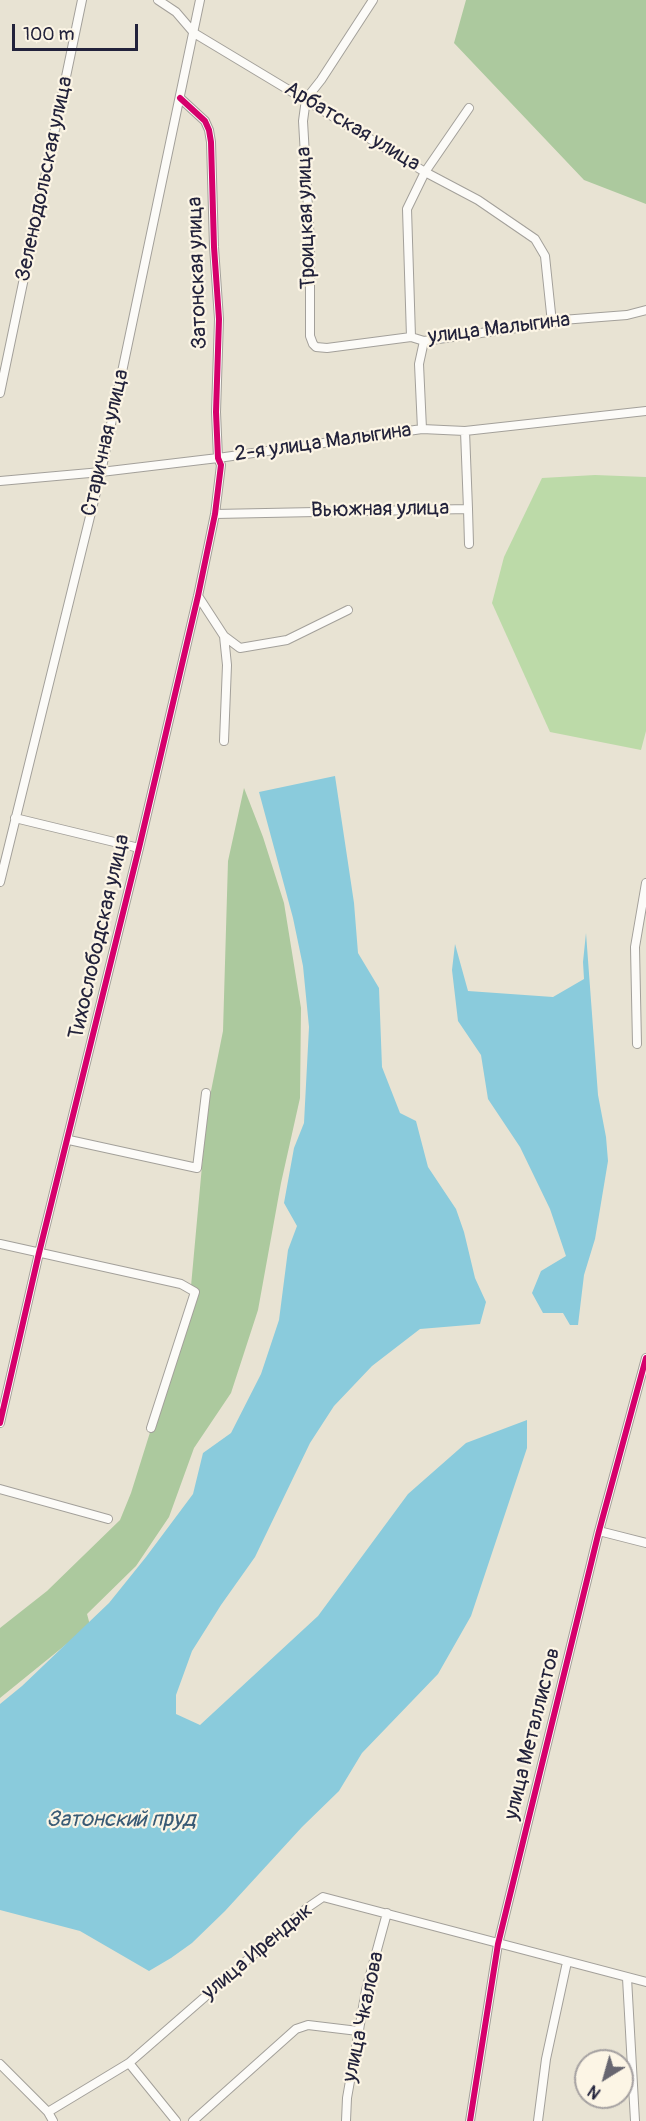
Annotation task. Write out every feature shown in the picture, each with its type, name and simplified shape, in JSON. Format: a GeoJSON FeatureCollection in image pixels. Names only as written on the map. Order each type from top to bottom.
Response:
{"type":"FeatureCollection","features":[{"type":"Feature","properties":{"kind":"street","name":"Зеленодольская улица"},"geometry":{"type":"LineString","coordinates":[[0,393],[82,0]]}},
{"type":"Feature","properties":{"kind":"street","name":"Арбатская улица"},"geometry":{"type":"LineString","coordinates":[[158,0],[176,12],[194,33],[425,172],[478,200],[535,239],[545,256],[552,323]]}},
{"type":"Feature","properties":{"kind":"street","name":"Старичная улица"},"geometry":{"type":"LineString","coordinates":[[0,882],[101,472],[200,0]]}},
{"type":"Feature","properties":{"kind":"street"},"geometry":{"type":"LineString","coordinates":[[306,99],[373,0]]}},
{"type":"Feature","properties":{"kind":"street","name":"Затонская улица"},"geometry":{"type":"LineString","coordinates":[[180,98],[205,121],[209,130],[219,319],[216,412],[218,458]]}},
{"type":"Feature","properties":{"kind":"street","name":"Троицкая улица"},"geometry":{"type":"LineString","coordinates":[[306,99],[303,121],[309,233],[310,336],[316,347]]}},
{"type":"Feature","properties":{"kind":"street"},"geometry":{"type":"LineString","coordinates":[[411,337],[407,209],[425,172],[469,108]]}},
{"type":"Feature","properties":{"kind":"street","name":"улица Малыгина"},"geometry":{"type":"LineString","coordinates":[[316,347],[327,348],[411,337],[424,341],[562,320],[627,315],[646,310]]}},
{"type":"Feature","properties":{"kind":"street"},"geometry":{"type":"LineString","coordinates":[[422,429],[418,364],[424,341]]}},
{"type":"Feature","properties":{"kind":"street","name":"2-я улица Малыгина"},"geometry":{"type":"LineString","coordinates":[[0,481],[218,458],[422,429],[465,430],[646,411]]}},
{"type":"Feature","properties":{"kind":"street","name":"Вьюжная улица"},"geometry":{"type":"LineString","coordinates":[[215,514],[468,509],[465,430]]}},
{"type":"Feature","properties":{"kind":"street","name":"Тихослободская улица"},"geometry":{"type":"LineString","coordinates":[[0,1423],[198,596],[215,514],[221,465],[218,458]]}},
{"type":"Feature","properties":{"kind":"street"},"geometry":{"type":"LineString","coordinates":[[468,509],[470,544]]}},
{"type":"Feature","properties":{"kind":"street"},"geometry":{"type":"LineString","coordinates":[[198,596],[224,636],[240,648],[287,640],[348,610]]}},
{"type":"Feature","properties":{"kind":"street"},"geometry":{"type":"LineString","coordinates":[[224,636],[227,665],[224,741]]}},
{"type":"Feature","properties":{"kind":"street"},"geometry":{"type":"LineString","coordinates":[[15,818],[139,848]]}},
{"type":"Feature","properties":{"kind":"street"},"geometry":{"type":"LineString","coordinates":[[637,1044],[635,947],[646,883]]}},
{"type":"Feature","properties":{"kind":"street"},"geometry":{"type":"LineString","coordinates":[[69,1140],[198,1168],[206,1093]]}},
{"type":"Feature","properties":{"kind":"street"},"geometry":{"type":"LineString","coordinates":[[0,1244],[181,1284],[195,1292],[151,1428]]}},
{"type":"Feature","properties":{"kind":"street","name":"улица Металлистов"},"geometry":{"type":"LineString","coordinates":[[470,2121],[498,1944],[599,1531],[646,1358]]}},
{"type":"Feature","properties":{"kind":"street"},"geometry":{"type":"LineString","coordinates":[[0,1489],[108,1519]]}},
{"type":"Feature","properties":{"kind":"street"},"geometry":{"type":"LineString","coordinates":[[599,1531],[646,1543]]}},
{"type":"Feature","properties":{"kind":"street","name":"улица Ирендык"},"geometry":{"type":"LineString","coordinates":[[48,2112],[129,2063],[298,1916],[323,1897],[646,1982]]}},
{"type":"Feature","properties":{"kind":"street","name":"улица Чкалова"},"geometry":{"type":"LineString","coordinates":[[346,2121],[347,2098],[366,1990],[387,1913]]}},
{"type":"Feature","properties":{"kind":"street"},"geometry":{"type":"LineString","coordinates":[[538,2121],[546,2059],[567,1962]]}},
{"type":"Feature","properties":{"kind":"street"},"geometry":{"type":"LineString","coordinates":[[627,1978],[635,2121]]}},
{"type":"Feature","properties":{"kind":"street"},"geometry":{"type":"LineString","coordinates":[[193,2121],[296,2029],[308,2025],[358,2031]]}},
{"type":"Feature","properties":{"kind":"street"},"geometry":{"type":"LineString","coordinates":[[129,2063],[176,2121]]}},
{"type":"Feature","properties":{"kind":"street"},"geometry":{"type":"LineString","coordinates":[[0,2064],[48,2112],[52,2121]]}},
{"type":"Feature","properties":{"kind":"green space"},"geometry":{"type":"Polygon","coordinates":[[[466,0],[646,0],[646,204],[584,180],[454,43],[466,0]]]}},
{"type":"Feature","properties":{"kind":"green space"},"geometry":{"type":"Polygon","coordinates":[[[595,475],[646,477],[646,731],[641,750],[550,732],[492,603],[504,557],[542,478],[595,475]]]}},
{"type":"Feature","properties":{"kind":"green space"},"geometry":{"type":"Polygon","coordinates":[[[244,788],[263,837],[284,903],[301,1008],[300,1098],[281,1183],[258,1310],[231,1393],[194,1448],[169,1517],[136,1566],[87,1614],[90,1625],[0,1698],[0,1628],[47,1591],[120,1520],[131,1493],[189,1308],[207,1111],[223,1031],[228,861],[244,788]]]}},
{"type":"Feature","properties":{"kind":"water","name":"Затонский пруд"},"geometry":{"type":"Polygon","coordinates":[[[335,776],[354,903],[358,953],[379,988],[382,1067],[400,1113],[416,1121],[428,1167],[456,1209],[475,1278],[486,1302],[480,1324],[420,1329],[372,1366],[334,1406],[310,1443],[255,1557],[192,1651],[176,1695],[176,1714],[200,1725],[318,1616],[408,1494],[466,1443],[527,1420],[527,1448],[471,1616],[438,1674],[362,1753],[339,1791],[302,1827],[225,1911],[192,1943],[149,1971],[80,1931],[0,1910],[0,1704],[109,1603],[146,1557],[193,1494],[203,1453],[231,1433],[261,1374],[279,1320],[288,1250],[297,1226],[284,1203],[294,1148],[304,1123],[309,1027],[303,966],[293,918],[259,792],[335,776]]]}},
{"type":"Feature","properties":{"kind":"water"},"geometry":{"type":"Polygon","coordinates":[[[586,933],[598,1095],[608,1161],[595,1239],[584,1275],[578,1325],[570,1325],[563,1313],[543,1313],[532,1293],[541,1271],[566,1256],[550,1209],[520,1147],[488,1099],[481,1055],[458,1021],[452,970],[455,944],[468,991],[553,997],[584,979],[586,933]]]}},
{"type":"Feature","properties":{"kind":"cycle path"},"geometry":{"type":"LineString","coordinates":[[0,1423],[39,1253],[139,848],[215,514],[221,465],[218,458],[216,412],[219,319],[211,142],[205,121],[180,98]]}},
{"type":"Feature","properties":{"kind":"cycle path"},"geometry":{"type":"LineString","coordinates":[[470,2121],[498,1944],[599,1531],[646,1358]]}}]}
